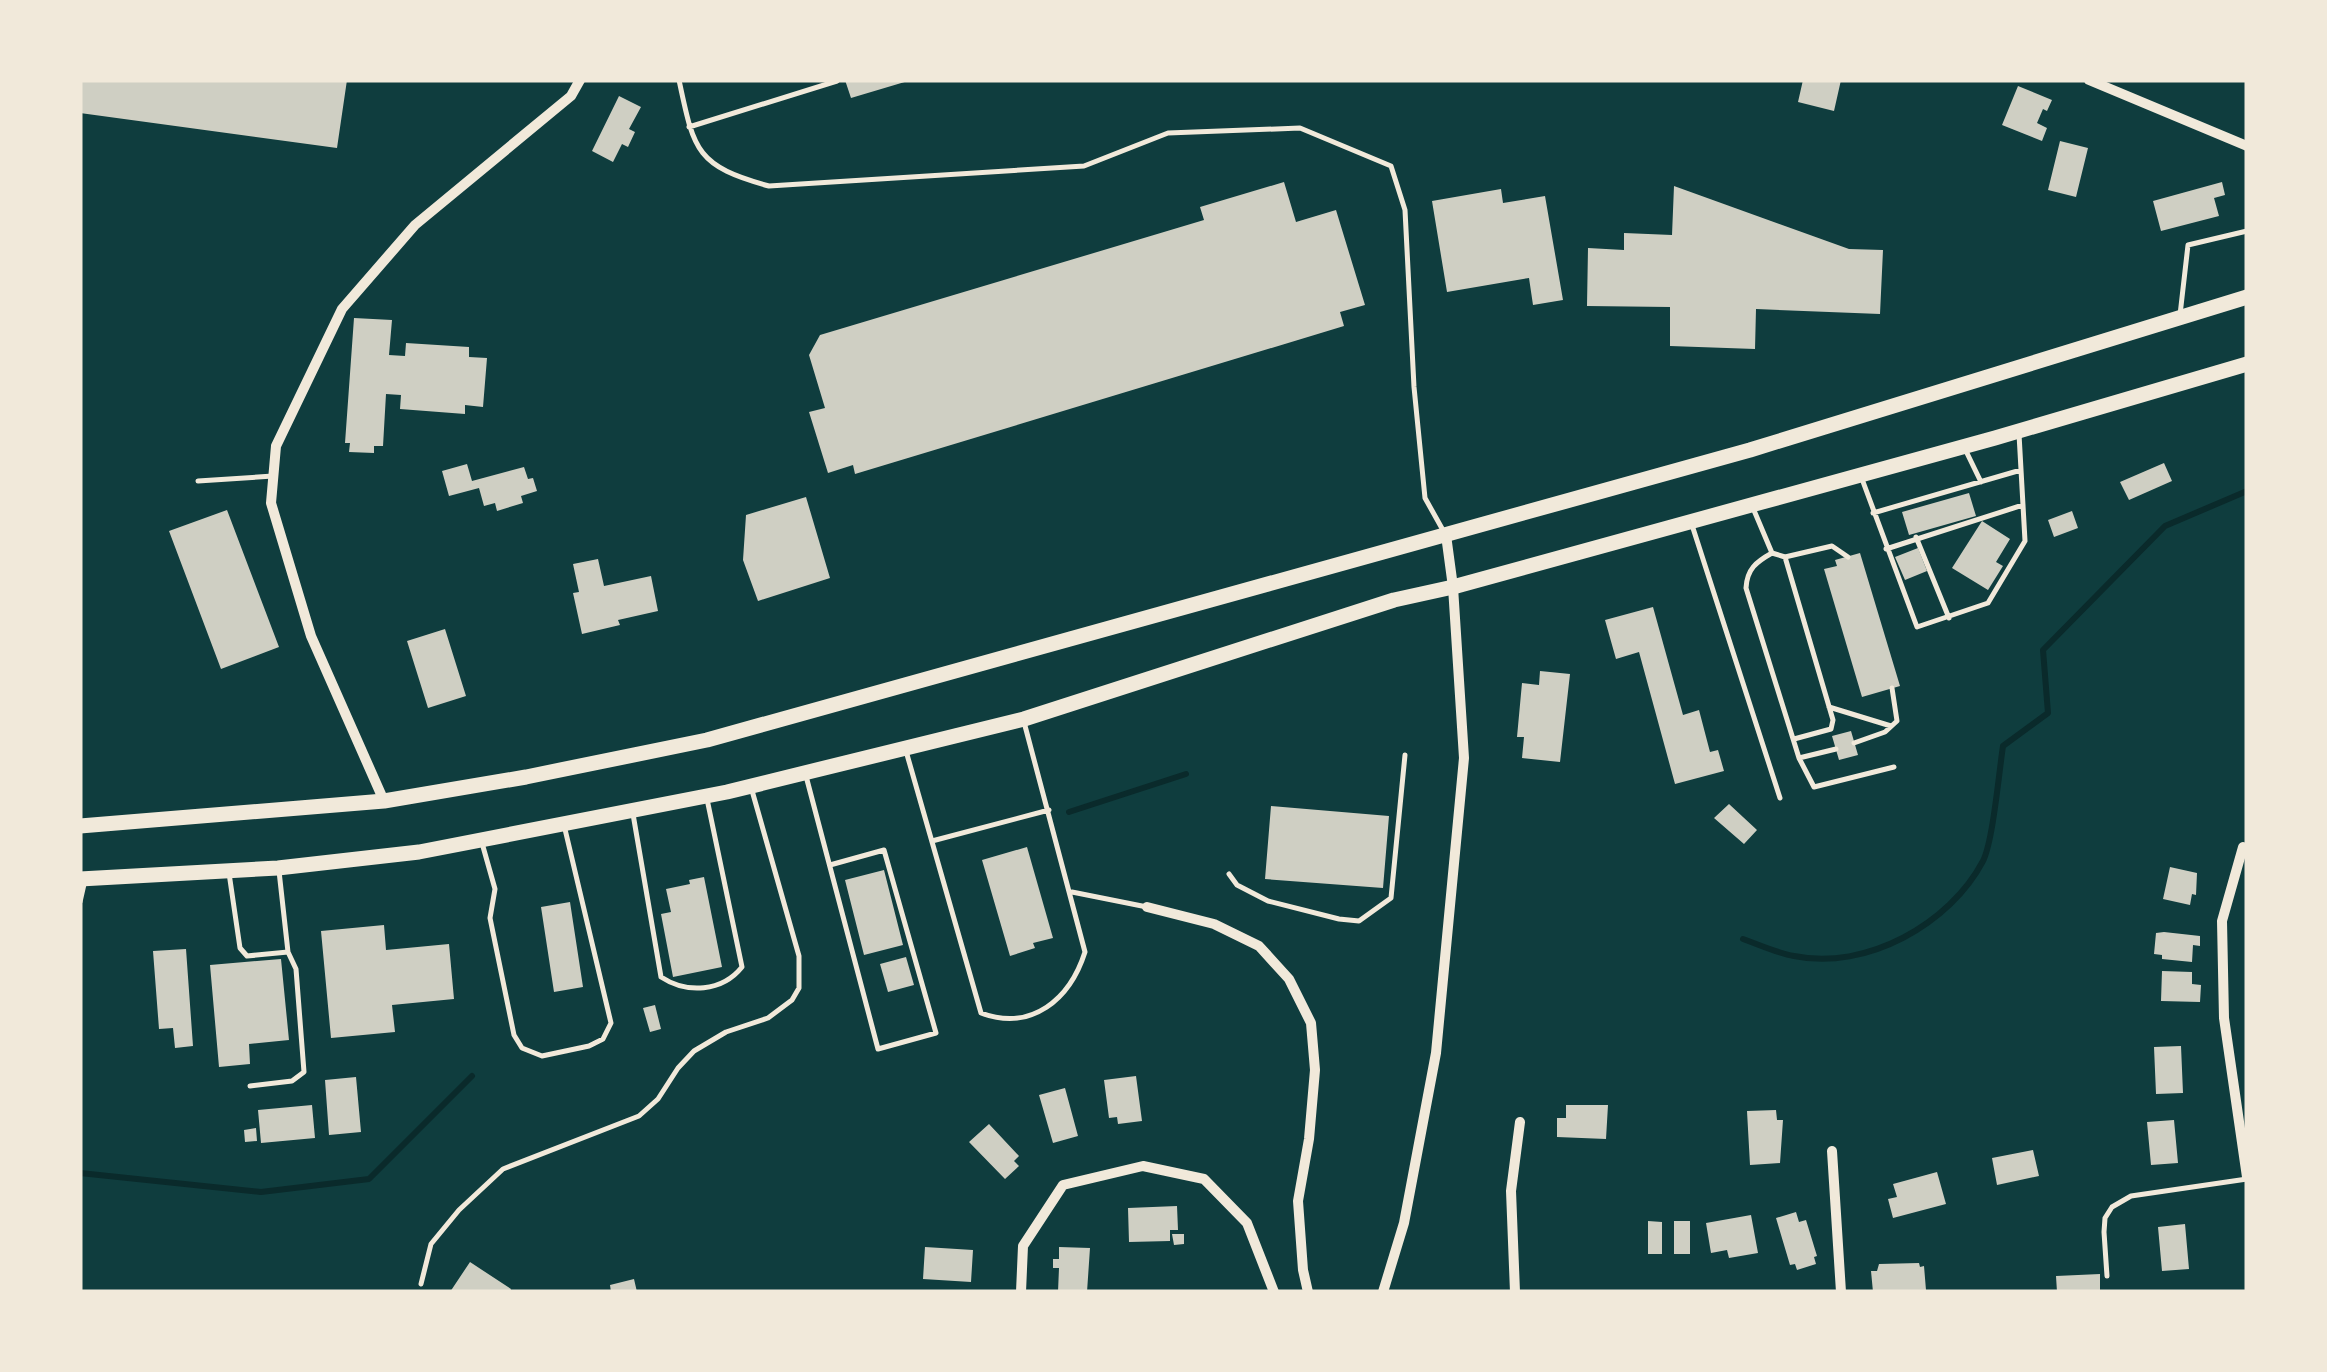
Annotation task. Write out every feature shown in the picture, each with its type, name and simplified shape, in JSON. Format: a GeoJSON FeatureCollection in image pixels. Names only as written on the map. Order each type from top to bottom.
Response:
{"type":"FeatureCollection","features":[{"type":"Feature","properties":{"kind":"main road"},"geometry":{"type":"LineString","coordinates":[[80,826],[384,801],[706,740],[1750,450],[2247,297]]}},
{"type":"Feature","properties":{"kind":"main road"},"geometry":{"type":"LineString","coordinates":[[82,879],[278,868],[419,852],[806,773],[1024,719],[1394,600],[1691,522],[2247,364]]}},
{"type":"Feature","properties":{"kind":"street"},"geometry":{"type":"LineString","coordinates":[[384,801],[311,636],[270,502],[276,446],[342,309],[415,225],[571,96],[580,80]]}},
{"type":"Feature","properties":{"kind":"street"},"geometry":{"type":"LineString","coordinates":[[2089,80],[2247,146]]}},
{"type":"Feature","properties":{"kind":"street"},"geometry":{"type":"LineString","coordinates":[[1383,1292],[1404,1223],[1436,1053],[1464,746],[1454,587],[1446,535]]}},
{"type":"Feature","properties":{"kind":"street"},"geometry":{"type":"LineString","coordinates":[[2243,847],[2222,920],[2224,1018],[2247,1178]]}},
{"type":"Feature","properties":{"kind":"street"},"geometry":{"type":"LineString","coordinates":[[1147,907],[1214,924],[1258,946],[1289,979],[1311,1023],[1315,1070],[1298,1201],[1302,1270],[1308,1292]]}},
{"type":"Feature","properties":{"kind":"street"},"geometry":{"type":"LineString","coordinates":[[1515,1292],[1511,1191],[1520,1122]]}},
{"type":"Feature","properties":{"kind":"street"},"geometry":{"type":"LineString","coordinates":[[1832,1150],[1841,1292]]}},
{"type":"Feature","properties":{"kind":"street"},"geometry":{"type":"LineString","coordinates":[[1021,1292],[1023,1246],[1063,1185],[1143,1166],[1204,1180],[1247,1223],[1274,1292]]}},
{"type":"Feature","properties":{"kind":"lane"},"geometry":{"type":"LineString","coordinates":[[678,80],[689,127],[708,161],[726,174],[769,186],[1084,166],[1168,133],[1300,128],[1391,166],[1405,210],[1414,386],[1425,498],[1446,535]]}},
{"type":"Feature","properties":{"kind":"lane"},"geometry":{"type":"LineString","coordinates":[[689,127],[837,81]]}},
{"type":"Feature","properties":{"kind":"lane"},"geometry":{"type":"LineString","coordinates":[[2179,318],[2188,246],[2247,231]]}},
{"type":"Feature","properties":{"kind":"lane"},"geometry":{"type":"LineString","coordinates":[[1860,474],[1917,627],[1988,603],[2025,541],[2019,430]]}},
{"type":"Feature","properties":{"kind":"lane"},"geometry":{"type":"LineString","coordinates":[[1964,446],[1981,482]]}},
{"type":"Feature","properties":{"kind":"lane"},"geometry":{"type":"LineString","coordinates":[[1873,513],[2021,470]]}},
{"type":"Feature","properties":{"kind":"lane"},"geometry":{"type":"LineString","coordinates":[[198,481],[273,476]]}},
{"type":"Feature","properties":{"kind":"lane"},"geometry":{"type":"LineString","coordinates":[[1752,505],[1772,554]]}},
{"type":"Feature","properties":{"kind":"lane"},"geometry":{"type":"LineString","coordinates":[[1886,550],[2023,505]]}},
{"type":"Feature","properties":{"kind":"lane"},"geometry":{"type":"LineString","coordinates":[[1691,522],[1780,798]]}},
{"type":"Feature","properties":{"kind":"lane"},"geometry":{"type":"LineString","coordinates":[[1916,537],[1949,618]]}},
{"type":"Feature","properties":{"kind":"lane"},"geometry":{"type":"LineString","coordinates":[[1848,557],[1832,546],[1785,557],[1772,554],[1756,562],[1746,576],[1746,588],[1793,739],[1814,786],[1894,767]]}},
{"type":"Feature","properties":{"kind":"lane"},"geometry":{"type":"LineString","coordinates":[[1785,557],[1833,720],[1831,729],[1793,739]]}},
{"type":"Feature","properties":{"kind":"lane"},"geometry":{"type":"LineString","coordinates":[[1854,743],[1885,732],[1897,721],[1892,688]]}},
{"type":"Feature","properties":{"kind":"lane"},"geometry":{"type":"LineString","coordinates":[[1829,708],[1892,726]]}},
{"type":"Feature","properties":{"kind":"lane"},"geometry":{"type":"LineString","coordinates":[[906,748],[981,1013],[996,1019],[1019,1019],[1041,1011],[1062,996],[1078,976],[1085,952],[1024,719]]}},
{"type":"Feature","properties":{"kind":"lane"},"geometry":{"type":"LineString","coordinates":[[1800,758],[1836,749]]}},
{"type":"Feature","properties":{"kind":"lane"},"geometry":{"type":"LineString","coordinates":[[1229,874],[1236,886],[1268,901],[1340,920],[1359,920],[1391,898],[1406,755]]}},
{"type":"Feature","properties":{"kind":"lane"},"geometry":{"type":"LineString","coordinates":[[806,773],[830,865],[878,1049],[936,1033],[884,850],[830,865]]}},
{"type":"Feature","properties":{"kind":"lane"},"geometry":{"type":"LineString","coordinates":[[421,1284],[431,1244],[459,1210],[503,1169],[639,1116],[658,1099],[694,1051],[726,1032],[768,1018],[792,1000],[800,988],[800,956],[751,786]]}},
{"type":"Feature","properties":{"kind":"lane"},"geometry":{"type":"LineString","coordinates":[[632,811],[661,977],[678,988],[731,982],[742,967],[706,796]]}},
{"type":"Feature","properties":{"kind":"lane"},"geometry":{"type":"LineString","coordinates":[[932,841],[1048,810]]}},
{"type":"Feature","properties":{"kind":"lane"},"geometry":{"type":"LineString","coordinates":[[481,840],[495,889],[490,918],[514,1035],[522,1048],[542,1056],[558,1053],[603,1039],[612,1023],[564,824]]}},
{"type":"Feature","properties":{"kind":"lane"},"geometry":{"type":"LineString","coordinates":[[250,1086],[292,1081],[304,1072],[296,969],[288,952],[278,868]]}},
{"type":"Feature","properties":{"kind":"lane"},"geometry":{"type":"LineString","coordinates":[[228,870],[240,948],[248,956],[288,952]]}},
{"type":"Feature","properties":{"kind":"lane"},"geometry":{"type":"LineString","coordinates":[[80,902],[82,879]]}},
{"type":"Feature","properties":{"kind":"lane"},"geometry":{"type":"LineString","coordinates":[[1072,892],[1147,907]]}},
{"type":"Feature","properties":{"kind":"lane"},"geometry":{"type":"LineString","coordinates":[[2108,1276],[2104,1232],[2105,1218],[2112,1207],[2131,1196],[2247,1178]]}},
{"type":"Feature","properties":{"kind":"building"},"geometry":{"type":"Polygon","coordinates":[[[80,80],[347,80],[337,148],[80,113],[80,80]]]}},
{"type":"Feature","properties":{"kind":"building"},"geometry":{"type":"Polygon","coordinates":[[[845,80],[908,80],[908,81],[851,98],[845,80]]]}},
{"type":"Feature","properties":{"kind":"building"},"geometry":{"type":"Polygon","coordinates":[[[1803,80],[1841,80],[1834,111],[1798,102],[1803,80]]]}},
{"type":"Feature","properties":{"kind":"building"},"geometry":{"type":"Polygon","coordinates":[[[2018,86],[2052,100],[2037,123],[2047,128],[2042,141],[2002,125],[2018,86]]]}},
{"type":"Feature","properties":{"kind":"building"},"geometry":{"type":"Polygon","coordinates":[[[619,96],[641,107],[629,129],[635,132],[628,147],[622,144],[613,162],[592,151],[619,96]]]}},
{"type":"Feature","properties":{"kind":"building"},"geometry":{"type":"Polygon","coordinates":[[[2060,141],[2088,148],[2076,197],[2048,190],[2060,141]]]}},
{"type":"Feature","properties":{"kind":"building"},"geometry":{"type":"Polygon","coordinates":[[[1284,182],[1296,222],[1336,210],[1365,305],[1340,312],[1344,326],[855,474],[853,465],[828,473],[809,412],[825,408],[809,355],[820,335],[1204,220],[1200,207],[1284,182]]]}},
{"type":"Feature","properties":{"kind":"building"},"geometry":{"type":"Polygon","coordinates":[[[2222,182],[2225,195],[2214,198],[2219,216],[2161,231],[2153,201],[2222,182]]]}},
{"type":"Feature","properties":{"kind":"building"},"geometry":{"type":"Polygon","coordinates":[[[1674,186],[1849,249],[1883,250],[1880,314],[1756,309],[1755,349],[1670,346],[1670,307],[1587,306],[1588,248],[1624,250],[1624,233],[1672,235],[1674,186]]]}},
{"type":"Feature","properties":{"kind":"building"},"geometry":{"type":"Polygon","coordinates":[[[1501,189],[1503,203],[1545,196],[1563,300],[1533,305],[1529,278],[1447,292],[1432,201],[1501,189]]]}},
{"type":"Feature","properties":{"kind":"building"},"geometry":{"type":"Polygon","coordinates":[[[354,318],[392,320],[389,355],[405,356],[406,343],[469,347],[469,357],[487,358],[483,407],[465,405],[465,414],[400,409],[401,395],[386,394],[383,446],[374,446],[374,453],[349,452],[350,443],[345,443],[354,318]]]}},
{"type":"Feature","properties":{"kind":"building"},"geometry":{"type":"Polygon","coordinates":[[[2164,463],[2172,481],[2129,500],[2120,482],[2164,463]]]}},
{"type":"Feature","properties":{"kind":"building"},"geometry":{"type":"Polygon","coordinates":[[[467,464],[472,481],[524,467],[537,491],[521,496],[523,503],[497,511],[495,503],[484,506],[479,488],[449,496],[442,471],[467,464]]]}},
{"type":"Feature","properties":{"kind":"building"},"geometry":{"type":"Polygon","coordinates":[[[1969,493],[1976,516],[1909,535],[1902,512],[1969,493]]]}},
{"type":"Feature","properties":{"kind":"building"},"geometry":{"type":"Polygon","coordinates":[[[806,497],[830,578],[758,601],[743,560],[746,515],[806,497]]]}},
{"type":"Feature","properties":{"kind":"building"},"geometry":{"type":"Polygon","coordinates":[[[227,510],[279,647],[221,669],[169,531],[227,510]]]}},
{"type":"Feature","properties":{"kind":"building"},"geometry":{"type":"Polygon","coordinates":[[[2072,511],[2078,528],[2054,537],[2048,520],[2072,511]]]}},
{"type":"Feature","properties":{"kind":"building"},"geometry":{"type":"Polygon","coordinates":[[[1982,521],[2010,539],[1996,562],[2003,566],[1988,590],[1952,568],[1982,521]]]}},
{"type":"Feature","properties":{"kind":"building"},"geometry":{"type":"Polygon","coordinates":[[[1918,548],[1927,571],[1905,580],[1895,557],[1918,548]]]}},
{"type":"Feature","properties":{"kind":"building"},"geometry":{"type":"Polygon","coordinates":[[[1860,553],[1900,686],[1862,697],[1824,569],[1837,566],[1835,560],[1860,553]]]}},
{"type":"Feature","properties":{"kind":"building"},"geometry":{"type":"Polygon","coordinates":[[[598,559],[604,586],[651,576],[658,611],[582,634],[573,593],[579,592],[573,564],[598,559]]]}},
{"type":"Feature","properties":{"kind":"building"},"geometry":{"type":"Polygon","coordinates":[[[1653,607],[1683,715],[1699,710],[1710,752],[1718,750],[1724,771],[1675,784],[1639,652],[1616,659],[1605,620],[1653,607]]]}},
{"type":"Feature","properties":{"kind":"building"},"geometry":{"type":"Polygon","coordinates":[[[445,629],[466,696],[428,708],[407,641],[445,629]]]}},
{"type":"Feature","properties":{"kind":"building"},"geometry":{"type":"Polygon","coordinates":[[[1540,671],[1570,674],[1560,762],[1522,758],[1524,737],[1517,737],[1522,683],[1539,685],[1540,671]]]}},
{"type":"Feature","properties":{"kind":"building"},"geometry":{"type":"Polygon","coordinates":[[[1851,731],[1858,755],[1839,760],[1832,736],[1851,731]]]}},
{"type":"Feature","properties":{"kind":"building"},"geometry":{"type":"Polygon","coordinates":[[[1729,804],[1757,830],[1744,844],[1714,818],[1729,804]]]}},
{"type":"Feature","properties":{"kind":"building"},"geometry":{"type":"Polygon","coordinates":[[[1271,806],[1389,816],[1383,888],[1265,879],[1271,806]]]}},
{"type":"Feature","properties":{"kind":"building"},"geometry":{"type":"Polygon","coordinates":[[[1027,847],[1053,938],[1033,943],[1035,948],[1010,956],[982,860],[1027,847]]]}},
{"type":"Feature","properties":{"kind":"building"},"geometry":{"type":"Polygon","coordinates":[[[2170,867],[2197,873],[2196,895],[2192,894],[2190,905],[2163,899],[2170,867]]]}},
{"type":"Feature","properties":{"kind":"building"},"geometry":{"type":"Polygon","coordinates":[[[884,870],[903,945],[864,955],[845,880],[884,870]]]}},
{"type":"Feature","properties":{"kind":"building"},"geometry":{"type":"Polygon","coordinates":[[[704,877],[722,967],[673,977],[661,914],[671,912],[666,889],[704,877]]]}},
{"type":"Feature","properties":{"kind":"building"},"geometry":{"type":"Polygon","coordinates":[[[570,902],[583,987],[554,992],[541,907],[570,902]]]}},
{"type":"Feature","properties":{"kind":"building"},"geometry":{"type":"Polygon","coordinates":[[[384,925],[386,950],[449,944],[454,999],[392,1005],[395,1032],[331,1038],[321,931],[384,925]]]}},
{"type":"Feature","properties":{"kind":"building"},"geometry":{"type":"Polygon","coordinates":[[[2156,933],[2200,936],[2200,946],[2193,945],[2192,962],[2162,959],[2162,955],[2154,954],[2156,933]]]}},
{"type":"Feature","properties":{"kind":"building"},"geometry":{"type":"Polygon","coordinates":[[[186,949],[193,1046],[175,1048],[173,1028],[159,1029],[153,951],[186,949]]]}},
{"type":"Feature","properties":{"kind":"building"},"geometry":{"type":"Polygon","coordinates":[[[906,957],[914,985],[888,992],[880,964],[906,957]]]}},
{"type":"Feature","properties":{"kind":"building"},"geometry":{"type":"Polygon","coordinates":[[[281,959],[289,1040],[249,1044],[250,1064],[219,1067],[210,965],[281,959]]]}},
{"type":"Feature","properties":{"kind":"building"},"geometry":{"type":"Polygon","coordinates":[[[2162,971],[2192,972],[2192,984],[2201,985],[2200,1002],[2161,1001],[2162,971]]]}},
{"type":"Feature","properties":{"kind":"building"},"geometry":{"type":"Polygon","coordinates":[[[655,1005],[661,1029],[650,1032],[643,1008],[655,1005]]]}},
{"type":"Feature","properties":{"kind":"building"},"geometry":{"type":"Polygon","coordinates":[[[2181,1046],[2183,1093],[2156,1094],[2154,1047],[2181,1046]]]}},
{"type":"Feature","properties":{"kind":"building"},"geometry":{"type":"Polygon","coordinates":[[[1136,1076],[1142,1121],[1118,1124],[1117,1117],[1109,1118],[1104,1080],[1136,1076]]]}},
{"type":"Feature","properties":{"kind":"building"},"geometry":{"type":"Polygon","coordinates":[[[356,1077],[361,1132],[329,1135],[325,1080],[356,1077]]]}},
{"type":"Feature","properties":{"kind":"building"},"geometry":{"type":"Polygon","coordinates":[[[1065,1088],[1078,1136],[1053,1143],[1039,1095],[1065,1088]]]}},
{"type":"Feature","properties":{"kind":"building"},"geometry":{"type":"Polygon","coordinates":[[[312,1105],[315,1138],[261,1143],[258,1110],[312,1105]]]}},
{"type":"Feature","properties":{"kind":"building"},"geometry":{"type":"Polygon","coordinates":[[[1566,1105],[1608,1105],[1606,1139],[1557,1137],[1557,1118],[1566,1118],[1566,1105]]]}},
{"type":"Feature","properties":{"kind":"building"},"geometry":{"type":"Polygon","coordinates":[[[1776,1110],[1777,1120],[1783,1120],[1780,1163],[1750,1165],[1747,1111],[1776,1110]]]}},
{"type":"Feature","properties":{"kind":"building"},"geometry":{"type":"Polygon","coordinates":[[[2174,1120],[2178,1163],[2151,1165],[2147,1122],[2174,1120]]]}},
{"type":"Feature","properties":{"kind":"building"},"geometry":{"type":"Polygon","coordinates":[[[989,1124],[1019,1156],[1014,1161],[1019,1166],[1005,1179],[969,1142],[989,1124]]]}},
{"type":"Feature","properties":{"kind":"building"},"geometry":{"type":"Polygon","coordinates":[[[256,1128],[257,1141],[245,1142],[244,1130],[256,1128]]]}},
{"type":"Feature","properties":{"kind":"building"},"geometry":{"type":"Polygon","coordinates":[[[2033,1150],[2039,1176],[1997,1185],[1992,1158],[2033,1150]]]}},
{"type":"Feature","properties":{"kind":"building"},"geometry":{"type":"Polygon","coordinates":[[[1937,1172],[1946,1204],[1893,1218],[1888,1199],[1897,1197],[1893,1184],[1937,1172]]]}},
{"type":"Feature","properties":{"kind":"building"},"geometry":{"type":"Polygon","coordinates":[[[1177,1206],[1178,1230],[1170,1230],[1170,1241],[1129,1242],[1128,1208],[1177,1206]]]}},
{"type":"Feature","properties":{"kind":"building"},"geometry":{"type":"Polygon","coordinates":[[[1796,1212],[1799,1222],[1806,1220],[1817,1256],[1816,1264],[1797,1270],[1795,1264],[1790,1265],[1776,1218],[1796,1212]]]}},
{"type":"Feature","properties":{"kind":"building"},"geometry":{"type":"Polygon","coordinates":[[[1751,1215],[1758,1253],[1729,1258],[1727,1250],[1711,1253],[1706,1223],[1751,1215]]]}},
{"type":"Feature","properties":{"kind":"building"},"geometry":{"type":"Polygon","coordinates":[[[1648,1221],[1662,1222],[1662,1254],[1648,1254],[1648,1221]]]}},
{"type":"Feature","properties":{"kind":"building"},"geometry":{"type":"Polygon","coordinates":[[[1674,1221],[1690,1221],[1690,1254],[1674,1254],[1674,1221]]]}},
{"type":"Feature","properties":{"kind":"building"},"geometry":{"type":"Polygon","coordinates":[[[2185,1224],[2189,1269],[2162,1271],[2158,1227],[2185,1224]]]}},
{"type":"Feature","properties":{"kind":"building"},"geometry":{"type":"Polygon","coordinates":[[[1172,1234],[1184,1234],[1184,1244],[1174,1245],[1172,1234]]]}},
{"type":"Feature","properties":{"kind":"building"},"geometry":{"type":"Polygon","coordinates":[[[925,1247],[973,1250],[971,1282],[923,1279],[925,1247]]]}},
{"type":"Feature","properties":{"kind":"building"},"geometry":{"type":"Polygon","coordinates":[[[1059,1247],[1090,1248],[1087,1292],[1058,1292],[1059,1268],[1053,1268],[1053,1259],[1059,1259],[1059,1247]]]}},
{"type":"Feature","properties":{"kind":"building"},"geometry":{"type":"Polygon","coordinates":[[[470,1262],[511,1289],[510,1292],[450,1292],[470,1262]]]}},
{"type":"Feature","properties":{"kind":"building"},"geometry":{"type":"Polygon","coordinates":[[[1879,1264],[1924,1266],[1926,1290],[1873,1292],[1871,1271],[1877,1271],[1879,1264]]]}},
{"type":"Feature","properties":{"kind":"building"},"geometry":{"type":"Polygon","coordinates":[[[2100,1274],[2100,1292],[2057,1292],[2056,1276],[2100,1274]]]}},
{"type":"Feature","properties":{"kind":"building"},"geometry":{"type":"Polygon","coordinates":[[[634,1279],[637,1292],[611,1292],[610,1285],[634,1279]]]}},
{"type":"Feature","properties":{"kind":"waterway"},"geometry":{"type":"LineString","coordinates":[[1743,939],[1794,956],[1849,956],[1903,938],[1950,905],[1987,851],[2003,746],[2048,713],[2043,650],[2165,526],[2247,491]]}},
{"type":"Feature","properties":{"kind":"waterway"},"geometry":{"type":"LineString","coordinates":[[1069,812],[1186,774]]}},
{"type":"Feature","properties":{"kind":"waterway"},"geometry":{"type":"LineString","coordinates":[[80,1173],[261,1192],[369,1179],[472,1076]]}}]}
